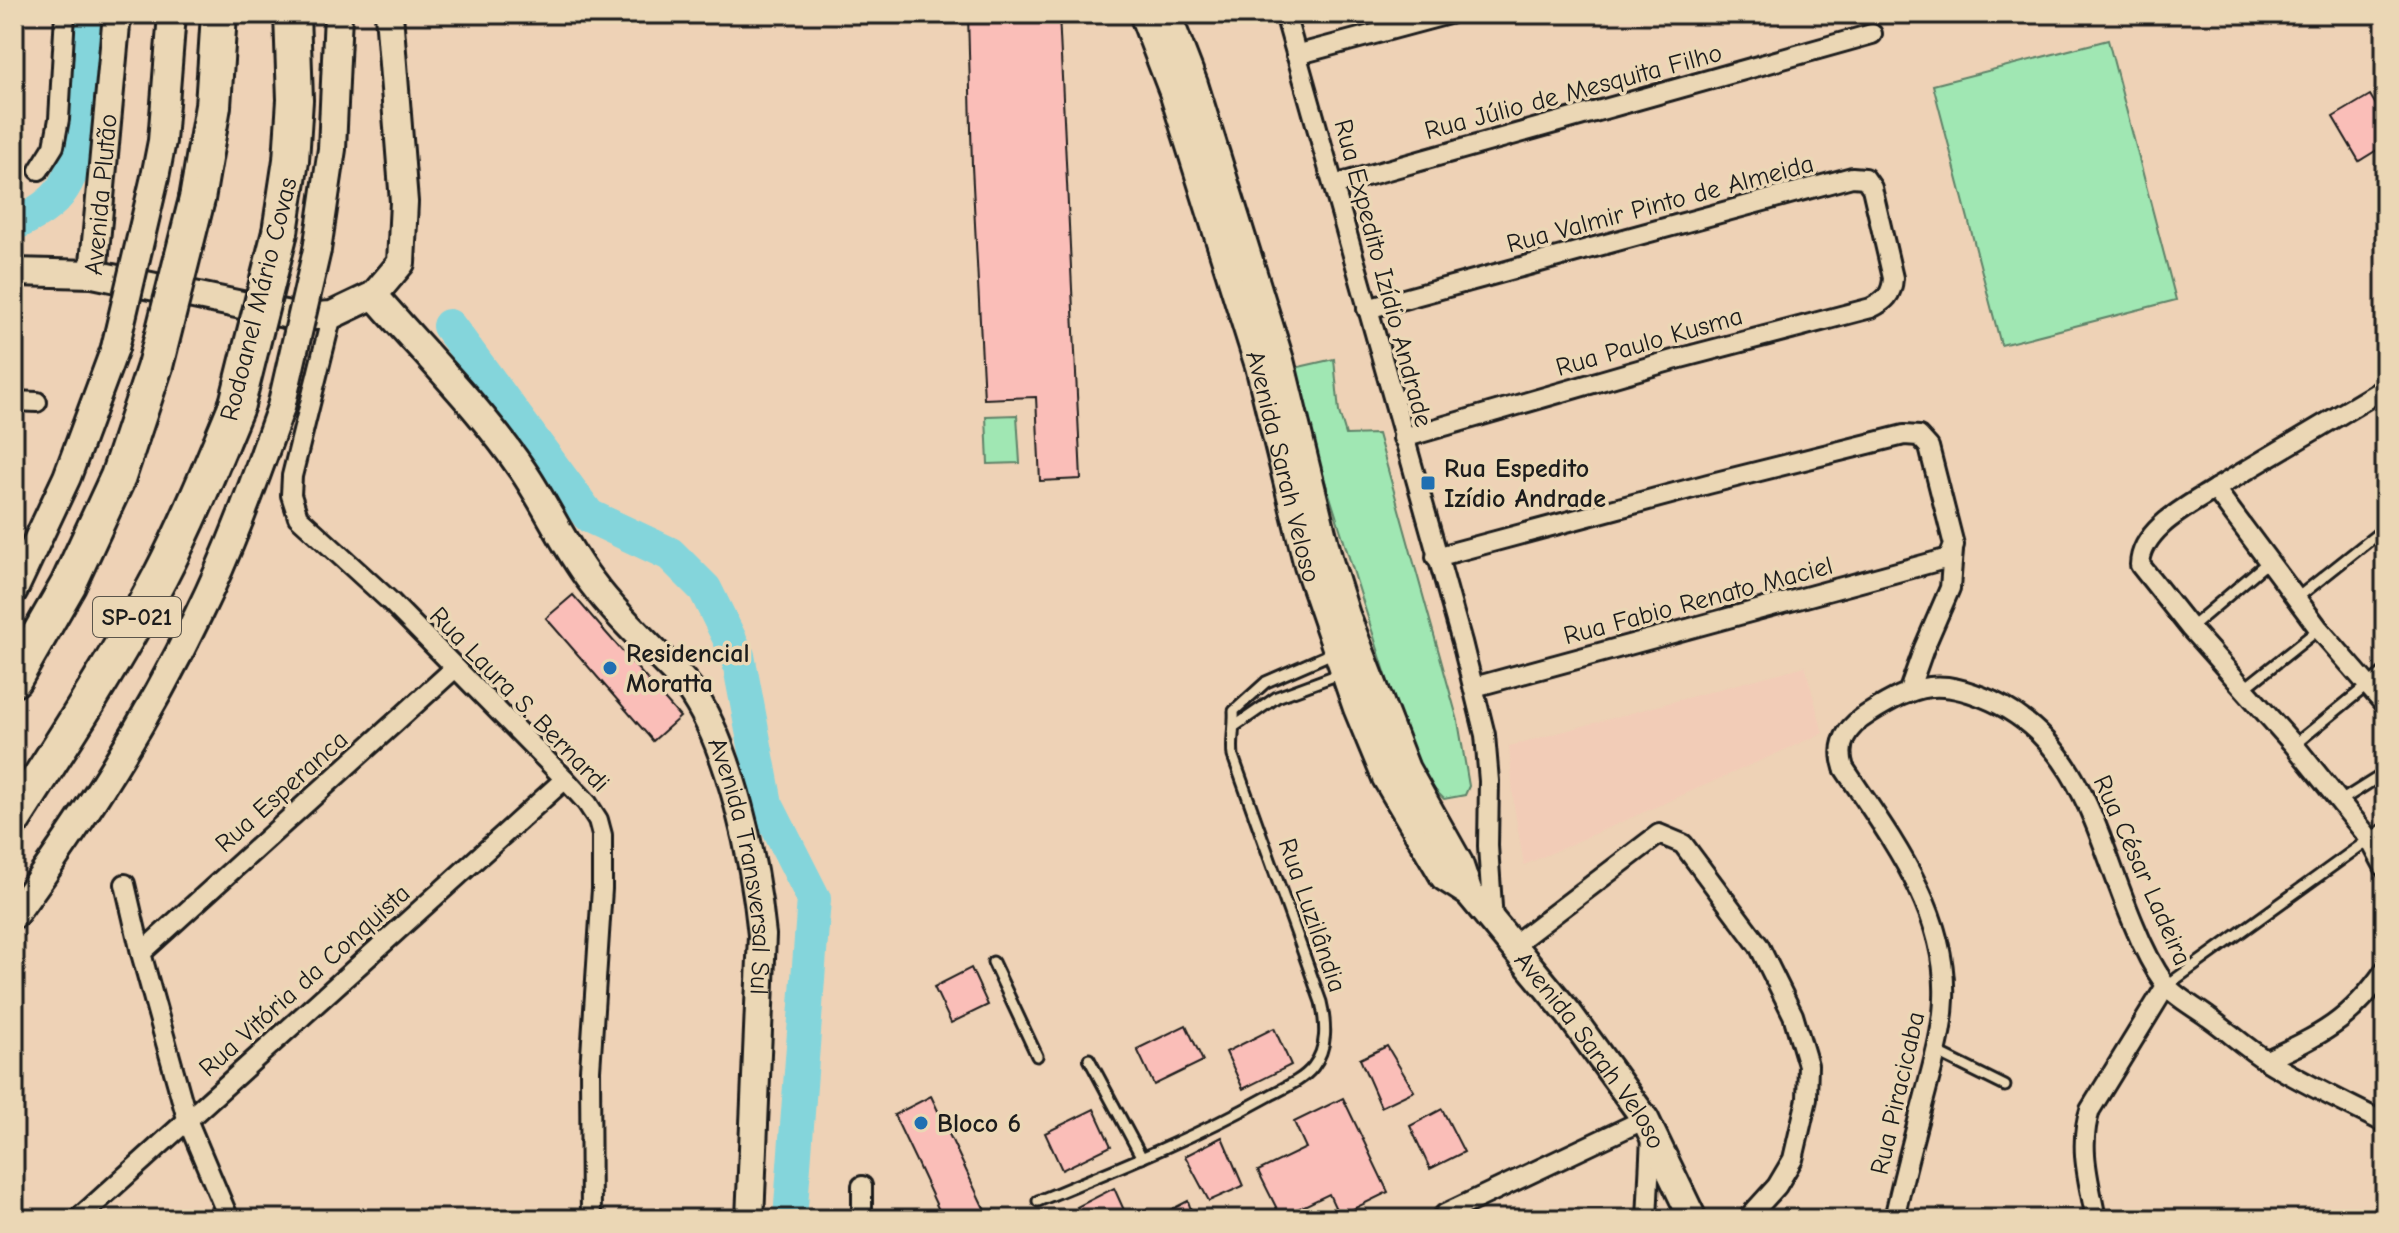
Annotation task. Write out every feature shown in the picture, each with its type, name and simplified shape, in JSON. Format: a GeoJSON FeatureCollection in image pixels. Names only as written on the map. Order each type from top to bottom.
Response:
{"type":"FeatureCollection","features":[{"type":"Feature","properties":{"kind":"highway","name":"SP-021"},"geometry":{"type":"LineString","coordinates":[[14,679],[68,585],[118,477],[155,366],[197,199],[213,106],[219,14]]}},
{"type":"Feature","properties":{"kind":"highway","name":"Rodoanel Mário Covas"},"geometry":{"type":"LineString","coordinates":[[14,818],[159,577],[194,508],[237,404],[280,232],[291,160],[292,14]]}},
{"type":"Feature","properties":{"kind":"main road","name":"Avenida Plutão"},"geometry":{"type":"LineString","coordinates":[[117,14],[93,274],[299,317],[332,315],[374,295],[401,263],[404,202],[389,14]]}},
{"type":"Feature","properties":{"kind":"main road"},"geometry":{"type":"LineString","coordinates":[[14,590],[67,477],[115,348],[162,141],[172,14]]}},
{"type":"Feature","properties":{"kind":"main road"},"geometry":{"type":"LineString","coordinates":[[14,915],[112,774],[172,668],[224,558],[281,407],[317,250],[332,149],[338,14]]}},
{"type":"Feature","properties":{"kind":"main road","name":"Avenida Sarah Veloso"},"geometry":{"type":"LineString","coordinates":[[1143,14],[1173,92],[1259,366],[1308,566],[1352,658]]}},
{"type":"Feature","properties":{"kind":"main road","name":"Avenida Sarah Veloso"},"geometry":{"type":"LineString","coordinates":[[1167,14],[1194,84],[1280,360],[1352,658],[1357,708],[1386,778],[1444,877],[1469,893],[1569,1014],[1648,1124],[1693,1219]]}},
{"type":"Feature","properties":{"kind":"main road"},"geometry":{"type":"LineString","coordinates":[[14,272],[93,274]]}},
{"type":"Feature","properties":{"kind":"main road","name":"Avenida Transversal Sul"},"geometry":{"type":"LineString","coordinates":[[374,295],[502,443],[590,580],[687,686],[714,736],[732,785],[746,841],[758,893],[762,935],[750,1219]]}},
{"type":"Feature","properties":{"kind":"street"},"geometry":{"type":"LineString","coordinates":[[39,170],[54,146],[59,119],[65,14]]}},
{"type":"Feature","properties":{"kind":"street","name":"Rua Expedito Izídio Andrade"},"geometry":{"type":"LineString","coordinates":[[1285,14],[1485,735],[1493,922]]}},
{"type":"Feature","properties":{"kind":"street"},"geometry":{"type":"LineString","coordinates":[[1296,55],[1449,14]]}},
{"type":"Feature","properties":{"kind":"street","name":"Rua Júlio de Mesquita Filho"},"geometry":{"type":"LineString","coordinates":[[1334,185],[1872,34]]}},
{"type":"Feature","properties":{"kind":"street","name":"Rua Valmir Pinto de Almeida"},"geometry":{"type":"LineString","coordinates":[[1367,309],[1859,177],[1869,181],[1872,188],[1893,278]]}},
{"type":"Feature","properties":{"kind":"street","name":"Rua Paulo Kusma"},"geometry":{"type":"LineString","coordinates":[[1403,438],[1673,360],[1871,308],[1888,296],[1893,278]]}},
{"type":"Feature","properties":{"kind":"street","name":"Rua Laura S. Bernardi"},"geometry":{"type":"LineString","coordinates":[[332,315],[292,476],[293,505],[298,517],[390,601],[565,779],[598,820],[602,835],[602,889],[590,1070],[591,1219]]}},
{"type":"Feature","properties":{"kind":"street"},"geometry":{"type":"LineString","coordinates":[[2385,388],[2215,489],[2163,524],[2140,556],[2140,565],[2190,628],[2294,745],[2339,802],[2377,833],[2385,868]]}},
{"type":"Feature","properties":{"kind":"street"},"geometry":{"type":"LineString","coordinates":[[14,401],[37,402]]}},
{"type":"Feature","properties":{"kind":"street"},"geometry":{"type":"LineString","coordinates":[[1436,557],[1708,484],[1914,434],[1925,440],[1929,447],[1952,533],[1953,550],[1950,588],[1908,693]]}},
{"type":"Feature","properties":{"kind":"street"},"geometry":{"type":"LineString","coordinates":[[2215,489],[2319,629],[2385,705]]}},
{"type":"Feature","properties":{"kind":"street","name":"Rua Fabio Renato Maciel"},"geometry":{"type":"LineString","coordinates":[[1474,687],[1934,563],[1945,559],[1953,550]]}},
{"type":"Feature","properties":{"kind":"street","name":"Rua Esperanca"},"geometry":{"type":"LineString","coordinates":[[141,953],[455,668]]}},
{"type":"Feature","properties":{"kind":"street","name":"Rua César Ladeira"},"geometry":{"type":"LineString","coordinates":[[1857,721],[1895,697],[1932,685],[1968,690],[2011,710],[2039,730],[2065,761],[2081,788],[2144,949],[2166,986],[2267,1060],[2385,1123]]}},
{"type":"Feature","properties":{"kind":"street","name":"Rua Piracicaba"},"geometry":{"type":"LineString","coordinates":[[1857,721],[1842,740],[1839,754],[1844,768],[1903,856],[1939,943],[1943,970],[1944,1001],[1936,1052],[1894,1219]]}},
{"type":"Feature","properties":{"kind":"street","name":"Rua Vitória da Conquista"},"geometry":{"type":"LineString","coordinates":[[78,1219],[565,779]]}},
{"type":"Feature","properties":{"kind":"street"},"geometry":{"type":"LineString","coordinates":[[1512,946],[1659,834],[1683,844],[1759,946],[1793,1015],[1808,1065],[1807,1099],[1793,1159],[1777,1186],[1747,1219]]}},
{"type":"Feature","properties":{"kind":"street"},"geometry":{"type":"LineString","coordinates":[[125,884],[188,1122],[229,1219]]}},
{"type":"Feature","properties":{"kind":"street"},"geometry":{"type":"LineString","coordinates":[[2267,1060],[2320,1035],[2346,1016],[2367,995],[2385,970]]}},
{"type":"Feature","properties":{"kind":"street"},"geometry":{"type":"LineString","coordinates":[[2096,1219],[2083,1151],[2083,1131],[2090,1110],[2166,986]]}},
{"type":"Feature","properties":{"kind":"street"},"geometry":{"type":"LineString","coordinates":[[1440,1219],[1445,1214],[1648,1124],[1647,1219]]}},
{"type":"Feature","properties":{"kind":"street"},"geometry":{"type":"LineString","coordinates":[[862,1186],[862,1219]]}},
{"type":"Feature","properties":{"kind":"lane"},"geometry":{"type":"LineString","coordinates":[[2297,598],[2385,528]]}},
{"type":"Feature","properties":{"kind":"lane"},"geometry":{"type":"LineString","coordinates":[[2190,628],[2269,561]]}},
{"type":"Feature","properties":{"kind":"lane"},"geometry":{"type":"LineString","coordinates":[[2245,688],[2319,629]]}},
{"type":"Feature","properties":{"kind":"lane"},"geometry":{"type":"LineString","coordinates":[[1235,726],[1255,711],[1352,658]]}},
{"type":"Feature","properties":{"kind":"lane"},"geometry":{"type":"LineString","coordinates":[[1235,726],[1234,711],[1266,682],[1352,658]]}},
{"type":"Feature","properties":{"kind":"lane"},"geometry":{"type":"LineString","coordinates":[[2294,745],[2385,671]]}},
{"type":"Feature","properties":{"kind":"lane","name":"Rua Luzilândia"},"geometry":{"type":"LineString","coordinates":[[1038,1201],[1142,1158],[1249,1107],[1304,1076],[1315,1064],[1323,1046],[1326,1023],[1321,1002],[1233,756],[1231,739],[1235,726]]}},
{"type":"Feature","properties":{"kind":"lane"},"geometry":{"type":"LineString","coordinates":[[2339,802],[2385,773]]}},
{"type":"Feature","properties":{"kind":"lane"},"geometry":{"type":"LineString","coordinates":[[2166,986],[2377,833]]}},
{"type":"Feature","properties":{"kind":"lane"},"geometry":{"type":"LineString","coordinates":[[993,962],[1037,1056]]}},
{"type":"Feature","properties":{"kind":"lane"},"geometry":{"type":"LineString","coordinates":[[1936,1052],[2005,1086]]}},
{"type":"Feature","properties":{"kind":"lane"},"geometry":{"type":"LineString","coordinates":[[1089,1059],[1142,1158]]}},
{"type":"Feature","properties":{"kind":"shaded area"},"geometry":{"type":"Polygon","coordinates":[[[1805,666],[1823,733],[1524,865],[1514,806],[1509,746],[1805,666]]]}},
{"type":"Feature","properties":{"kind":"green space"},"geometry":{"type":"Polygon","coordinates":[[[2108,40],[2176,300],[2001,345],[1933,85],[2108,40]]]}},
{"type":"Feature","properties":{"kind":"green space"},"geometry":{"type":"Polygon","coordinates":[[[1334,359],[1339,412],[1346,435],[1378,434],[1458,721],[1469,786],[1465,795],[1444,799],[1416,771],[1290,369],[1334,359]]]}},
{"type":"Feature","properties":{"kind":"green space"},"geometry":{"type":"Polygon","coordinates":[[[1017,415],[1020,463],[988,464],[986,416],[1017,415]]]}},
{"type":"Feature","properties":{"kind":"building"},"geometry":{"type":"Polygon","coordinates":[[[968,14],[1059,14],[1081,479],[1040,481],[1036,397],[984,399],[968,14]]]}},
{"type":"Feature","properties":{"kind":"building"},"geometry":{"type":"Polygon","coordinates":[[[2370,95],[2385,120],[2385,145],[2359,161],[2333,117],[2370,95]]]}},
{"type":"Feature","properties":{"kind":"building","name":"Residencial Moratta"},"geometry":{"type":"Polygon","coordinates":[[[573,595],[680,717],[653,741],[546,618],[573,595]]]}},
{"type":"Feature","properties":{"kind":"building"},"geometry":{"type":"Polygon","coordinates":[[[971,968],[988,1005],[951,1023],[934,987],[971,968]]]}},
{"type":"Feature","properties":{"kind":"building"},"geometry":{"type":"Polygon","coordinates":[[[1186,1025],[1203,1061],[1154,1085],[1137,1049],[1186,1025]]]}},
{"type":"Feature","properties":{"kind":"building"},"geometry":{"type":"Polygon","coordinates":[[[1274,1028],[1291,1065],[1243,1089],[1226,1052],[1274,1028]]]}},
{"type":"Feature","properties":{"kind":"building"},"geometry":{"type":"Polygon","coordinates":[[[1387,1046],[1414,1091],[1381,1107],[1360,1059],[1387,1046]]]}},
{"type":"Feature","properties":{"kind":"building"},"geometry":{"type":"Polygon","coordinates":[[[931,1096],[989,1219],[943,1219],[894,1115],[931,1096]]]}},
{"type":"Feature","properties":{"kind":"building"},"geometry":{"type":"Polygon","coordinates":[[[1343,1098],[1388,1192],[1339,1216],[1329,1194],[1281,1217],[1258,1171],[1306,1148],[1294,1122],[1343,1098]]]}},
{"type":"Feature","properties":{"kind":"building"},"geometry":{"type":"Polygon","coordinates":[[[1094,1109],[1111,1146],[1062,1170],[1045,1133],[1094,1109]]]}},
{"type":"Feature","properties":{"kind":"building"},"geometry":{"type":"Polygon","coordinates":[[[1442,1109],[1464,1152],[1430,1169],[1410,1126],[1442,1109]]]}},
{"type":"Feature","properties":{"kind":"building"},"geometry":{"type":"Polygon","coordinates":[[[1222,1137],[1243,1186],[1209,1201],[1185,1156],[1222,1137]]]}},
{"type":"Feature","properties":{"kind":"building"},"geometry":{"type":"Polygon","coordinates":[[[1114,1188],[1128,1219],[1084,1219],[1077,1207],[1114,1188]]]}},
{"type":"Feature","properties":{"kind":"building"},"geometry":{"type":"Polygon","coordinates":[[[1188,1201],[1194,1219],[1153,1219],[1188,1201]]]}},
{"type":"Feature","properties":{"kind":"waterway"},"geometry":{"type":"LineString","coordinates":[[14,224],[54,200],[73,169],[87,105],[89,18]]}},
{"type":"Feature","properties":{"kind":"waterway"},"geometry":{"type":"LineString","coordinates":[[449,326],[589,516],[670,554],[705,589],[738,656],[766,804],[814,899],[790,1219]]}},
{"type":"Feature","properties":{"kind":"place","name":"Rua Espedito Izídio Andrade"},"geometry":{"type":"Point","coordinates":[1428,483]}},
{"type":"Feature","properties":{"kind":"place","name":"Residencial Moratta"},"geometry":{"type":"Point","coordinates":[610,668]}},
{"type":"Feature","properties":{"kind":"place","name":"Bloco 6"},"geometry":{"type":"Point","coordinates":[921,1123]}}]}
